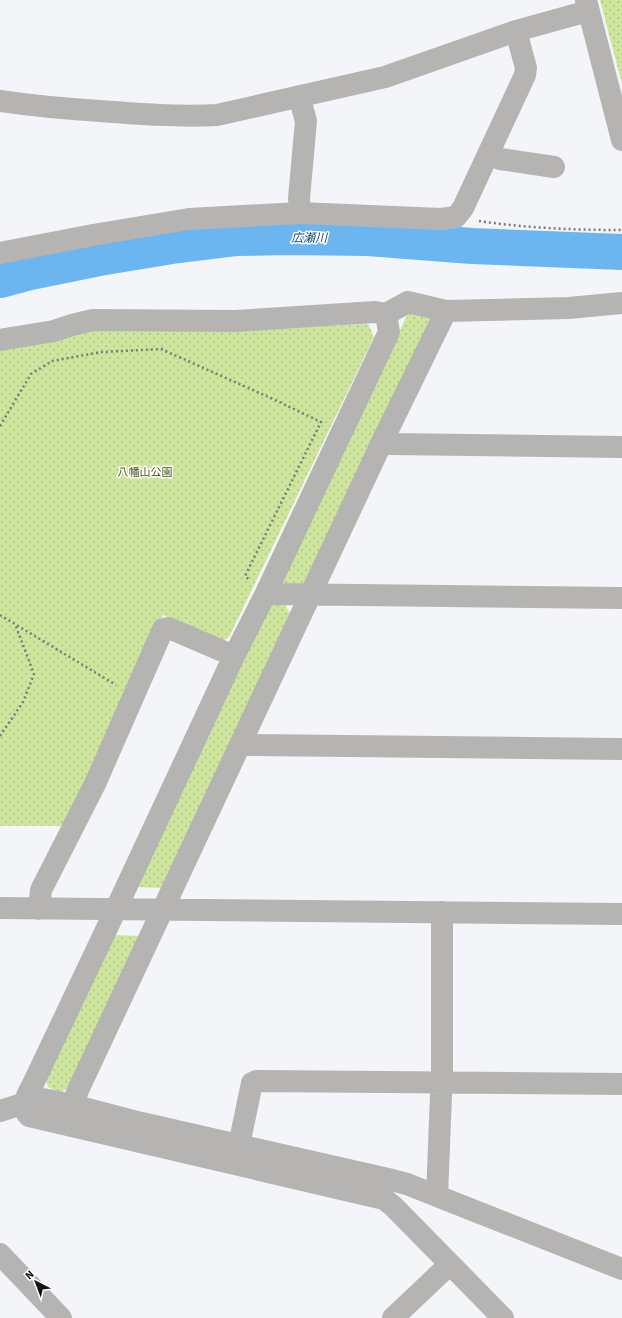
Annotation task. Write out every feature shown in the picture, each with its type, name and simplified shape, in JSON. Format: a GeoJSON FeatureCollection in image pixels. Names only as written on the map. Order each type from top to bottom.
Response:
{"type":"FeatureCollection","features":[{"type":"Feature","properties":{"kind":"street"},"geometry":{"type":"LineString","coordinates":[[0,101],[31,106],[138,114],[217,115],[385,77],[587,5],[622,140]]}},
{"type":"Feature","properties":{"kind":"street"},"geometry":{"type":"LineString","coordinates":[[0,253],[93,235],[189,219],[300,214],[440,219],[456,216],[463,208],[525,75],[526,68],[516,31]]}},
{"type":"Feature","properties":{"kind":"street"},"geometry":{"type":"LineString","coordinates":[[299,96],[306,121],[299,198],[300,214]]}},
{"type":"Feature","properties":{"kind":"street"},"geometry":{"type":"LineString","coordinates":[[489,154],[500,159],[554,167]]}},
{"type":"Feature","properties":{"kind":"street"},"geometry":{"type":"LineString","coordinates":[[0,340],[54,331],[77,323],[93,320],[235,321],[375,312],[386,314],[408,302],[446,311],[569,308],[622,303]]}},
{"type":"Feature","properties":{"kind":"street"},"geometry":{"type":"LineString","coordinates":[[72,1105],[78,1088],[242,744],[382,442],[446,311]]}},
{"type":"Feature","properties":{"kind":"street"},"geometry":{"type":"LineString","coordinates":[[386,314],[389,332],[266,593],[234,656],[24,1102],[24,1109],[29,1116],[386,1189],[407,1184],[622,1269]]}},
{"type":"Feature","properties":{"kind":"street"},"geometry":{"type":"LineString","coordinates":[[382,442],[391,444],[622,447]]}},
{"type":"Feature","properties":{"kind":"street"},"geometry":{"type":"LineString","coordinates":[[266,593],[622,598]]}},
{"type":"Feature","properties":{"kind":"street"},"geometry":{"type":"LineString","coordinates":[[39,909],[41,890],[95,784],[163,629],[169,628],[234,656]]}},
{"type":"Feature","properties":{"kind":"street"},"geometry":{"type":"LineString","coordinates":[[242,744],[622,749]]}},
{"type":"Feature","properties":{"kind":"street"},"geometry":{"type":"LineString","coordinates":[[0,908],[622,914]]}},
{"type":"Feature","properties":{"kind":"street"},"geometry":{"type":"LineString","coordinates":[[437,1196],[441,1082],[442,912]]}},
{"type":"Feature","properties":{"kind":"street"},"geometry":{"type":"LineString","coordinates":[[239,1145],[252,1083],[256,1080],[622,1084]]}},
{"type":"Feature","properties":{"kind":"street"},"geometry":{"type":"LineString","coordinates":[[0,1111],[24,1102],[43,1099],[239,1145],[386,1189]]}},
{"type":"Feature","properties":{"kind":"street"},"geometry":{"type":"LineString","coordinates":[[386,1189],[393,1206],[503,1318]]}},
{"type":"Feature","properties":{"kind":"street"},"geometry":{"type":"LineString","coordinates":[[0,1254],[61,1318]]}},
{"type":"Feature","properties":{"kind":"street"},"geometry":{"type":"LineString","coordinates":[[394,1318],[450,1264]]}},
{"type":"Feature","properties":{"kind":"path"},"geometry":{"type":"LineString","coordinates":[[456,216],[472,220],[520,227],[622,230]]}},
{"type":"Feature","properties":{"kind":"path"},"geometry":{"type":"LineString","coordinates":[[0,425],[31,374],[52,361],[100,352],[161,349],[321,422],[245,576],[266,593]]}},
{"type":"Feature","properties":{"kind":"path"},"geometry":{"type":"LineString","coordinates":[[0,615],[134,696]]}},
{"type":"Feature","properties":{"kind":"path"},"geometry":{"type":"LineString","coordinates":[[0,736],[23,702],[34,674],[15,624]]}},
{"type":"Feature","properties":{"kind":"green space"},"geometry":{"type":"Polygon","coordinates":[[[600,0],[622,0],[622,84],[600,0]]]}},
{"type":"Feature","properties":{"kind":"green space"},"geometry":{"type":"Polygon","coordinates":[[[409,311],[428,316],[430,319],[314,574],[301,586],[288,588],[283,582],[409,311]]]}},
{"type":"Feature","properties":{"kind":"green space","name":"八幡山公園"},"geometry":{"type":"Polygon","coordinates":[[[368,324],[374,337],[229,637],[222,642],[163,615],[117,722],[65,826],[0,826],[0,348],[62,340],[89,329],[286,328],[368,324]]]}},
{"type":"Feature","properties":{"kind":"green space"},"geometry":{"type":"Polygon","coordinates":[[[271,605],[285,605],[291,615],[162,888],[135,887],[266,612],[271,605]]]}},
{"type":"Feature","properties":{"kind":"green space"},"geometry":{"type":"Polygon","coordinates":[[[114,935],[142,936],[69,1087],[61,1093],[48,1087],[46,1080],[114,935]]]}},
{"type":"Feature","properties":{"kind":"waterway","name":"広瀬川"},"geometry":{"type":"LineString","coordinates":[[0,280],[30,272],[99,258],[172,246],[237,238],[368,238],[472,246],[622,252]]}}]}
